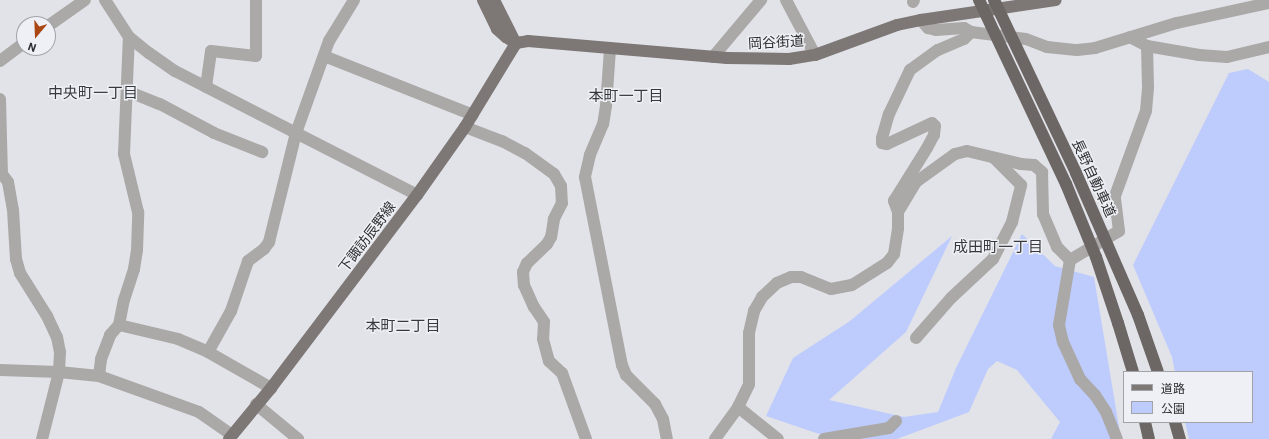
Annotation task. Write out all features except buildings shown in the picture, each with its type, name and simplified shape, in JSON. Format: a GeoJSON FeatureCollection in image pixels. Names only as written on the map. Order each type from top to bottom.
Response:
{"type":"FeatureCollection","features":[{"type":"Feature","properties":{"kind":"highway","name":"長野自動車道"},"geometry":{"type":"LineString","coordinates":[[979,0],[1066,184],[1096,257],[1133,371]]}},
{"type":"Feature","properties":{"kind":"highway","name":"長野自動車道"},"geometry":{"type":"LineString","coordinates":[[994,0],[1076,173],[1138,315],[1158,371]]}},
{"type":"Feature","properties":{"kind":"highway"},"geometry":{"type":"LineString","coordinates":[[1145,423],[1149,439]]}},
{"type":"Feature","properties":{"kind":"highway"},"geometry":{"type":"LineString","coordinates":[[1175,423],[1180,439]]}},
{"type":"Feature","properties":{"kind":"main road"},"geometry":{"type":"LineString","coordinates":[[483,0],[498,29],[506,37],[516,43]]}},
{"type":"Feature","properties":{"kind":"main road"},"geometry":{"type":"LineString","coordinates":[[494,0],[516,43]]}},
{"type":"Feature","properties":{"kind":"main road","name":"岡谷街道"},"geometry":{"type":"LineString","coordinates":[[516,43],[528,41],[760,60],[788,59],[815,55],[897,25],[1023,2],[1056,0]]}},
{"type":"Feature","properties":{"kind":"main road","name":"下諏訪辰野線"},"geometry":{"type":"LineString","coordinates":[[230,437],[256,404],[271,388],[417,195],[473,115],[516,43]]}},
{"type":"Feature","properties":{"kind":"street"},"geometry":{"type":"LineString","coordinates":[[56,20],[85,0]]}},
{"type":"Feature","properties":{"kind":"street"},"geometry":{"type":"LineString","coordinates":[[105,0],[130,37],[164,64],[417,195]]}},
{"type":"Feature","properties":{"kind":"street"},"geometry":{"type":"LineString","coordinates":[[206,87],[211,51],[256,56],[256,0]]}},
{"type":"Feature","properties":{"kind":"street"},"geometry":{"type":"LineString","coordinates":[[208,352],[231,311],[248,261],[264,249],[269,242],[296,133],[329,41],[354,0]]}},
{"type":"Feature","properties":{"kind":"street"},"geometry":{"type":"LineString","coordinates":[[712,56],[762,0]]}},
{"type":"Feature","properties":{"kind":"street"},"geometry":{"type":"LineString","coordinates":[[786,0],[815,55]]}},
{"type":"Feature","properties":{"kind":"street"},"geometry":{"type":"LineString","coordinates":[[921,20],[928,28],[936,30],[964,28],[971,32],[1026,39],[1047,47],[1077,50],[1095,48],[1177,23],[1269,3]]}},
{"type":"Feature","properties":{"kind":"street"},"geometry":{"type":"LineString","coordinates":[[715,439],[738,408],[749,384],[749,333],[754,311],[762,297],[777,283],[791,277],[800,277],[831,289],[852,285],[887,263],[894,254],[898,228],[898,212],[894,201],[927,148],[934,135],[935,126],[932,123],[887,144],[882,142],[882,138],[889,114],[910,70],[938,50],[964,39],[971,32]]}},
{"type":"Feature","properties":{"kind":"street"},"geometry":{"type":"LineString","coordinates":[[99,376],[101,359],[110,335],[119,325],[124,300],[134,269],[139,231],[138,212],[124,154],[130,37]]}},
{"type":"Feature","properties":{"kind":"street"},"geometry":{"type":"LineString","coordinates":[[1130,37],[1147,46],[1199,55],[1227,57],[1269,47]]}},
{"type":"Feature","properties":{"kind":"street"},"geometry":{"type":"LineString","coordinates":[[1117,439],[1106,412],[1095,395],[1080,379],[1062,342],[1059,326],[1070,260],[1119,231],[1115,196],[1146,111],[1148,87],[1147,46]]}},
{"type":"Feature","properties":{"kind":"street"},"geometry":{"type":"LineString","coordinates":[[610,48],[606,106],[603,124],[590,155],[585,177],[622,365],[626,375],[655,404],[663,419],[667,439]]}},
{"type":"Feature","properties":{"kind":"street"},"geometry":{"type":"LineString","coordinates":[[0,61],[16,49]]}},
{"type":"Feature","properties":{"kind":"street"},"geometry":{"type":"LineString","coordinates":[[324,56],[473,115]]}},
{"type":"Feature","properties":{"kind":"street"},"geometry":{"type":"LineString","coordinates":[[127,91],[160,104],[214,133],[262,152]]}},
{"type":"Feature","properties":{"kind":"street"},"geometry":{"type":"LineString","coordinates":[[0,99],[1,174],[8,182],[13,210],[16,259],[20,273],[47,316],[57,337],[60,352],[59,372],[42,439]]}},
{"type":"Feature","properties":{"kind":"street"},"geometry":{"type":"LineString","coordinates":[[465,127],[502,141],[525,153],[554,174],[561,186],[562,203],[554,219],[551,237],[547,244],[527,263],[523,272],[524,284],[534,307],[544,322],[543,339],[549,361],[562,373],[586,439]]}},
{"type":"Feature","properties":{"kind":"street"},"geometry":{"type":"LineString","coordinates":[[898,212],[916,182],[955,154],[967,151],[1022,164],[1034,165],[1042,172],[1043,214],[1057,247],[1070,260]]}},
{"type":"Feature","properties":{"kind":"street"},"geometry":{"type":"LineString","coordinates":[[916,338],[952,298],[993,259],[1012,222],[1021,185],[993,157]]}},
{"type":"Feature","properties":{"kind":"street"},"geometry":{"type":"LineString","coordinates":[[119,325],[178,339],[208,352],[271,388]]}},
{"type":"Feature","properties":{"kind":"street"},"geometry":{"type":"LineString","coordinates":[[0,370],[59,372],[99,376],[199,412],[230,437]]}},
{"type":"Feature","properties":{"kind":"street"},"geometry":{"type":"LineString","coordinates":[[256,404],[298,439]]}},
{"type":"Feature","properties":{"kind":"street"},"geometry":{"type":"LineString","coordinates":[[738,408],[778,439]]}},
{"type":"Feature","properties":{"kind":"street"},"geometry":{"type":"LineString","coordinates":[[824,439],[846,437],[890,428],[896,421]]}},
{"type":"Feature","properties":{"kind":"green space"},"geometry":{"type":"Polygon","coordinates":[[[1248,69],[1269,82],[1269,439],[1189,439],[1185,423],[1253,423],[1253,371],[1175,371],[1172,357],[1133,265],[1229,73],[1248,69]]]}},
{"type":"Feature","properties":{"kind":"green space"},"geometry":{"type":"Polygon","coordinates":[[[1022,234],[1055,266],[1094,277],[1121,439],[1051,439],[1060,422],[1017,370],[997,361],[988,369],[969,412],[897,439],[834,439],[766,416],[793,358],[850,321],[952,236],[906,332],[829,400],[904,417],[938,412],[956,368],[1022,234]]]}},
{"type":"Feature","properties":{"kind":"district","name":"中央町一丁目"},"geometry":{"type":"Point","coordinates":[93,94]}},
{"type":"Feature","properties":{"kind":"district","name":"本町一丁目"},"geometry":{"type":"Point","coordinates":[626,97]}},
{"type":"Feature","properties":{"kind":"district","name":"成田町一丁目"},"geometry":{"type":"Point","coordinates":[998,248]}},
{"type":"Feature","properties":{"kind":"district","name":"本町二丁目"},"geometry":{"type":"Point","coordinates":[403,327]}}]}
